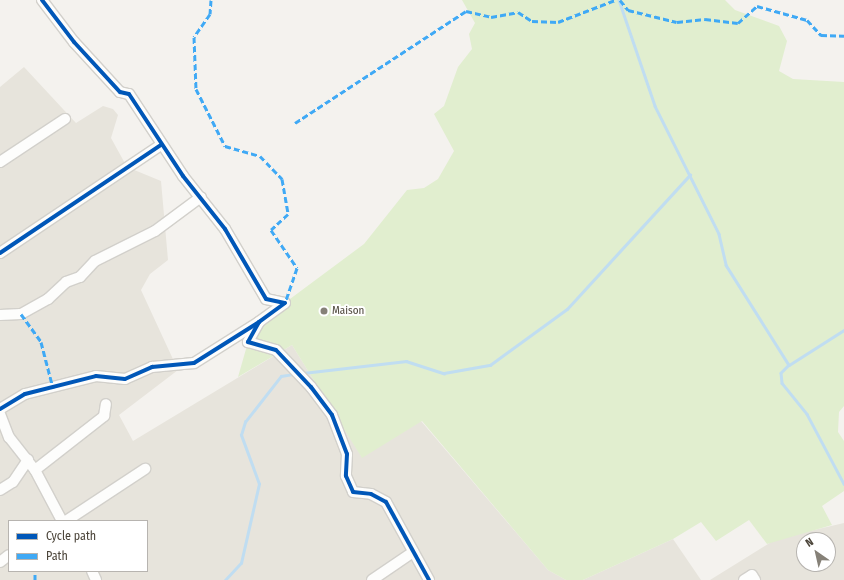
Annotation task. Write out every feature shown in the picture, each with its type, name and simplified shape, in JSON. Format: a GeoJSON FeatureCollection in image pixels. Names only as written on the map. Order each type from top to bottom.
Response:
{"type":"FeatureCollection","features":[{"type":"Feature","properties":{"kind":"street"},"geometry":{"type":"LineString","coordinates":[[0,409],[25,394],[96,376],[125,379],[152,367],[194,363],[259,322],[285,303],[266,299],[226,229],[161,144],[129,94],[120,92],[74,42],[42,0]]}},
{"type":"Feature","properties":{"kind":"street"},"geometry":{"type":"LineString","coordinates":[[0,162],[65,119]]}},
{"type":"Feature","properties":{"kind":"street"},"geometry":{"type":"LineString","coordinates":[[0,253],[161,144]]}},
{"type":"Feature","properties":{"kind":"street"},"geometry":{"type":"LineString","coordinates":[[0,315],[28,310],[66,282],[80,277],[95,261],[155,231],[202,197]]}},
{"type":"Feature","properties":{"kind":"street"},"geometry":{"type":"LineString","coordinates":[[259,322],[248,342],[276,350],[311,387],[332,415],[347,454],[346,476],[354,492],[371,494],[386,502],[429,580]]}},
{"type":"Feature","properties":{"kind":"street"},"geometry":{"type":"LineString","coordinates":[[35,470],[104,416],[106,404]]}},
{"type":"Feature","properties":{"kind":"street"},"geometry":{"type":"LineString","coordinates":[[0,414],[9,436],[35,470],[61,520]]}},
{"type":"Feature","properties":{"kind":"street"},"geometry":{"type":"LineString","coordinates":[[0,490],[13,482],[28,460]]}},
{"type":"Feature","properties":{"kind":"street"},"geometry":{"type":"LineString","coordinates":[[68,520],[145,469]]}},
{"type":"Feature","properties":{"kind":"street"},"geometry":{"type":"LineString","coordinates":[[372,580],[413,552]]}},
{"type":"Feature","properties":{"kind":"street"},"geometry":{"type":"LineString","coordinates":[[0,562],[8,556]]}},
{"type":"Feature","properties":{"kind":"street"},"geometry":{"type":"LineString","coordinates":[[744,580],[752,575],[755,580]]}},
{"type":"Feature","properties":{"kind":"shaded area"},"geometry":{"type":"Polygon","coordinates":[[[24,67],[76,123],[103,106],[113,109],[118,115],[111,138],[127,167],[161,181],[168,260],[150,274],[141,290],[178,370],[119,415],[133,441],[292,345],[362,457],[421,421],[548,570],[566,580],[0,580],[0,87],[24,67]]]}},
{"type":"Feature","properties":{"kind":"shaded area"},"geometry":{"type":"Polygon","coordinates":[[[844,523],[844,580],[710,580],[776,539],[796,534],[796,572],[836,572],[836,532],[806,532],[844,523]]]}},
{"type":"Feature","properties":{"kind":"shaded area"},"geometry":{"type":"Polygon","coordinates":[[[673,539],[701,580],[583,580],[673,539]]]}},
{"type":"Feature","properties":{"kind":"green space"},"geometry":{"type":"Polygon","coordinates":[[[462,0],[725,0],[735,10],[779,26],[787,41],[779,71],[793,79],[844,82],[844,406],[839,412],[838,432],[844,441],[844,491],[822,506],[832,525],[808,532],[796,532],[796,536],[767,544],[749,520],[716,541],[701,522],[673,539],[583,580],[566,580],[548,570],[422,421],[362,458],[292,345],[238,377],[248,342],[259,322],[364,244],[407,190],[424,188],[438,179],[454,151],[434,114],[444,106],[458,67],[472,49],[469,34],[475,23],[462,0]]]}},
{"type":"Feature","properties":{"kind":"waterway"},"geometry":{"type":"LineString","coordinates":[[619,0],[655,106],[719,234],[726,265],[789,365],[844,330]]}},
{"type":"Feature","properties":{"kind":"waterway"},"geometry":{"type":"LineString","coordinates":[[303,373],[406,361],[444,373],[490,365],[567,309],[690,175]]}},
{"type":"Feature","properties":{"kind":"waterway"},"geometry":{"type":"LineString","coordinates":[[789,365],[781,373],[782,383],[807,414],[844,484]]}},
{"type":"Feature","properties":{"kind":"waterway"},"geometry":{"type":"LineString","coordinates":[[225,580],[241,563],[259,484],[241,435],[245,422],[281,376],[294,374]]}},
{"type":"Feature","properties":{"kind":"marked path"},"geometry":{"type":"LineString","coordinates":[[211,0],[210,14],[194,37],[196,89],[225,146],[260,156],[282,179],[288,214],[271,230],[297,268],[285,303]]}},
{"type":"Feature","properties":{"kind":"marked path"},"geometry":{"type":"LineString","coordinates":[[295,123],[466,11],[491,17],[518,12],[532,21],[558,22],[615,0]]}},
{"type":"Feature","properties":{"kind":"marked path"},"geometry":{"type":"LineString","coordinates":[[620,0],[628,10],[677,22],[705,19],[738,23],[757,6],[807,20],[821,35],[844,36]]}},
{"type":"Feature","properties":{"kind":"marked path"},"geometry":{"type":"LineString","coordinates":[[21,314],[41,342],[53,388]]}},
{"type":"Feature","properties":{"kind":"marked path"},"geometry":{"type":"LineString","coordinates":[[35,572],[35,580]]}},
{"type":"Feature","properties":{"kind":"cycle path"},"geometry":{"type":"LineString","coordinates":[[42,0],[74,42],[120,92],[129,94],[183,176],[225,229],[266,299],[285,303],[259,322],[248,342],[276,350],[311,387],[332,415],[347,454],[346,476],[353,492],[371,494],[386,502],[429,580]]}},
{"type":"Feature","properties":{"kind":"cycle path"},"geometry":{"type":"LineString","coordinates":[[0,253],[161,145]]}},
{"type":"Feature","properties":{"kind":"cycle path"},"geometry":{"type":"LineString","coordinates":[[0,409],[25,394],[96,376],[125,379],[152,367],[194,363],[259,322]]}},
{"type":"Feature","properties":{"kind":"place","name":"Maison"},"geometry":{"type":"Point","coordinates":[324,311]}}]}
